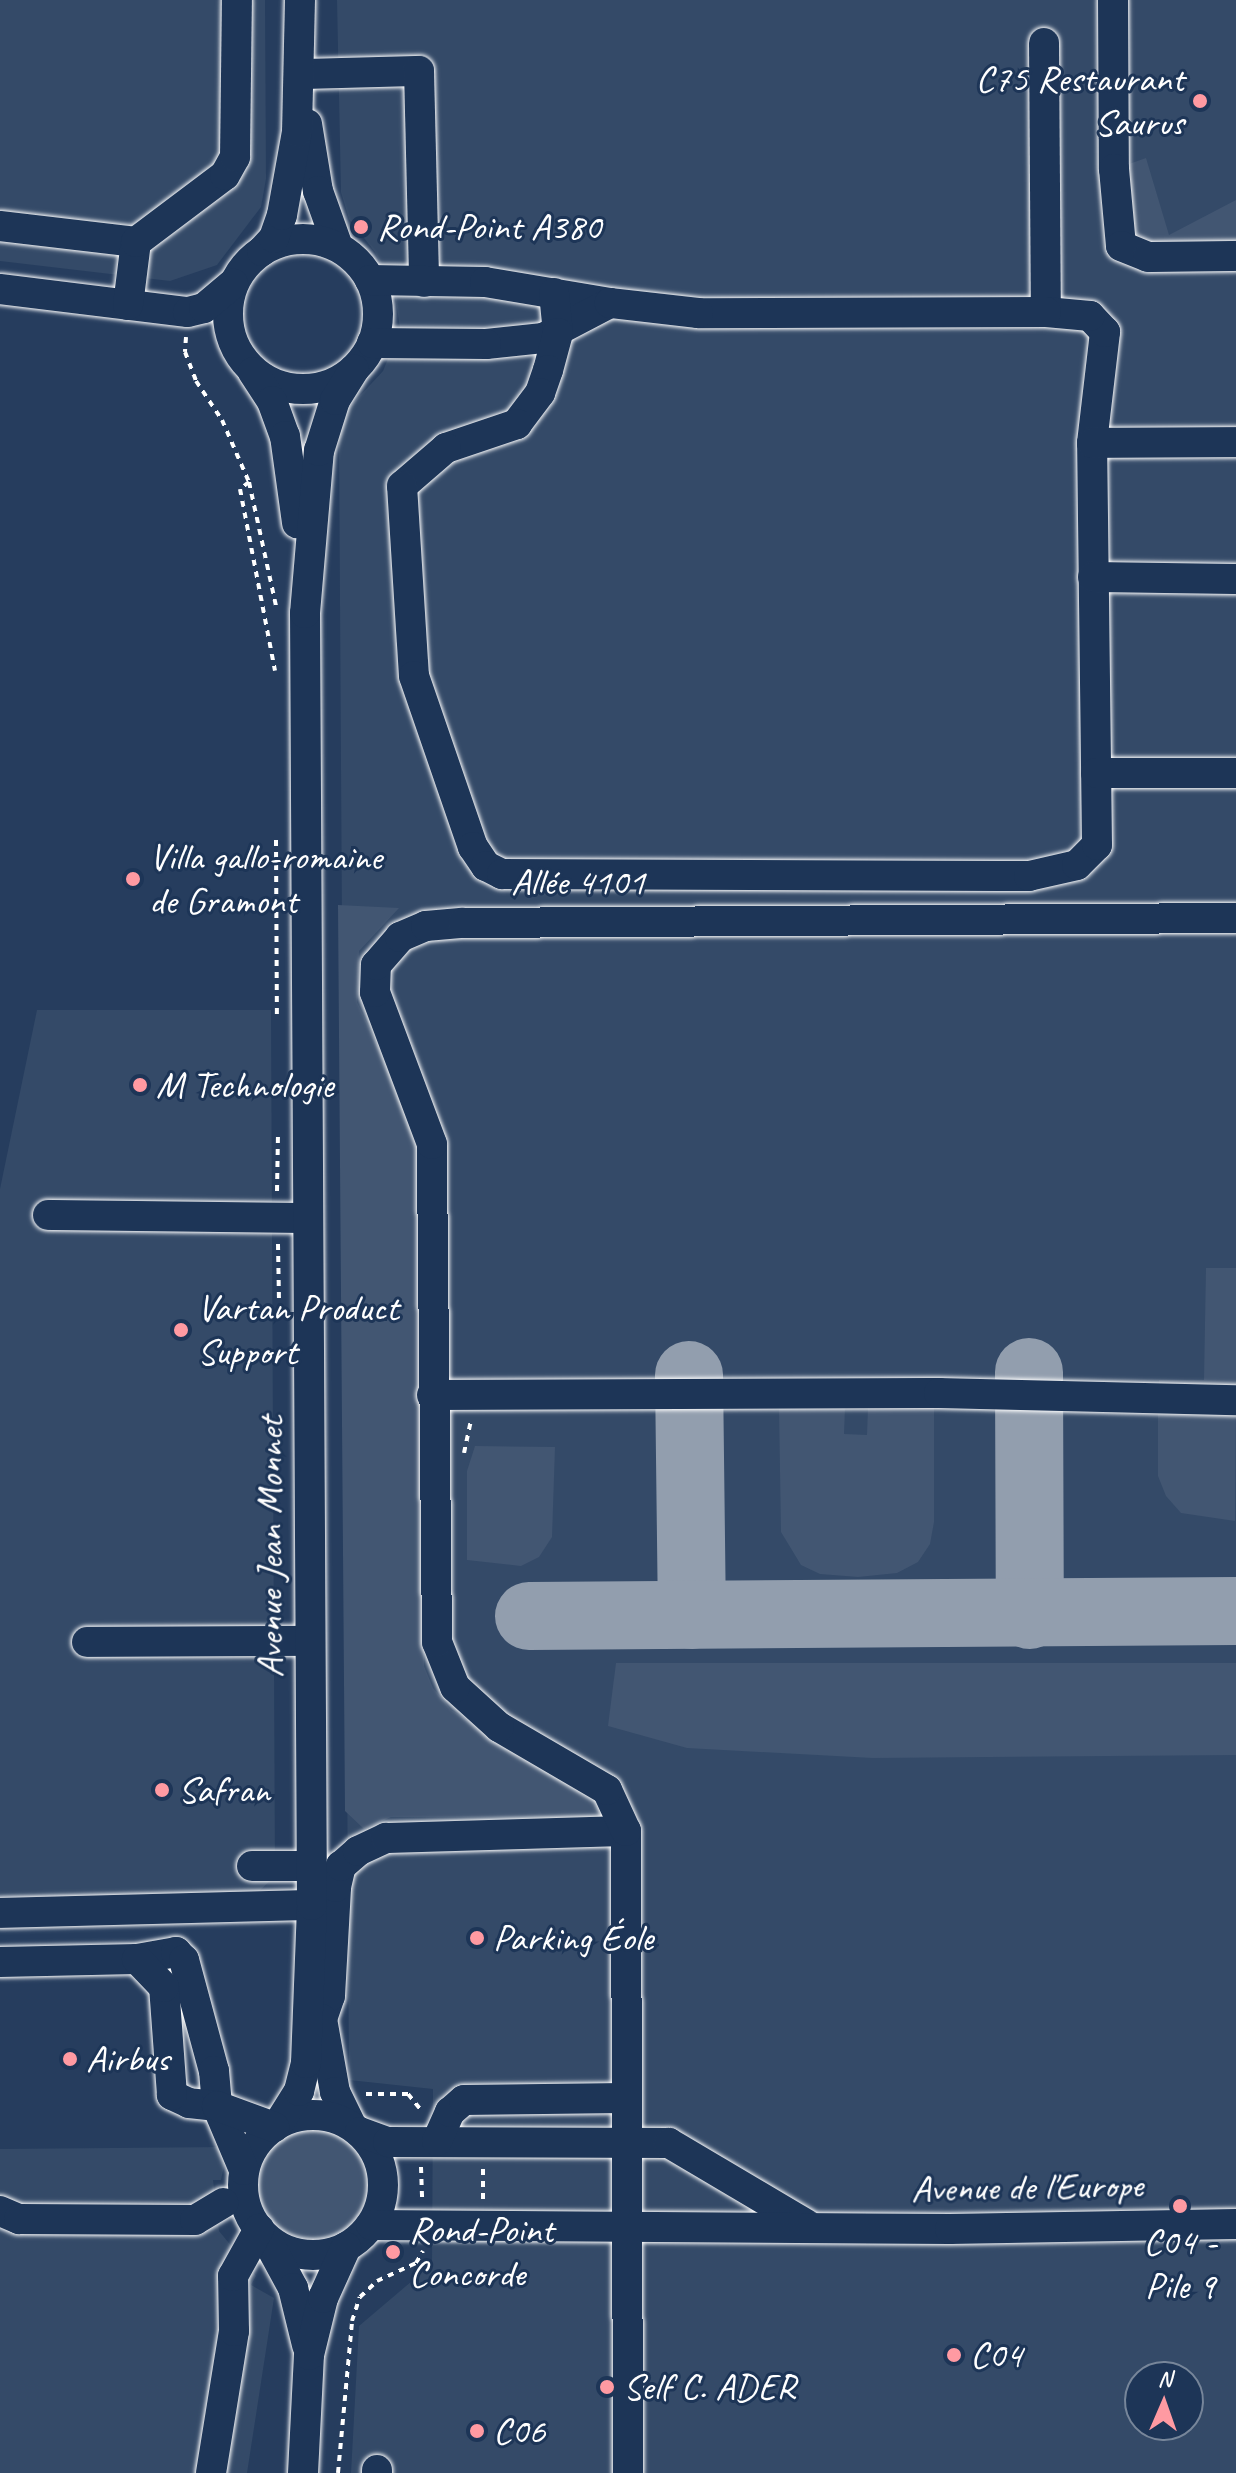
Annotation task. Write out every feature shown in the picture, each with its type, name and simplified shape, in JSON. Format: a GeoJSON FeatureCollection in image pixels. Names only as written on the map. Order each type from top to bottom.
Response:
{"type":"FeatureCollection","features":[{"type":"Feature","properties":{"kind":"street"},"geometry":{"type":"LineString","coordinates":[[0,226],[136,242],[225,175],[235,157],[237,0]]}},
{"type":"Feature","properties":{"kind":"street"},"geometry":{"type":"LineString","coordinates":[[233,284],[227,315],[232,341],[250,368],[282,387],[309,389],[331,384],[354,369],[372,343],[378,305],[370,280],[338,247],[318,191],[301,74],[300,0]]}},
{"type":"Feature","properties":{"kind":"street"},"geometry":{"type":"LineString","coordinates":[[1113,0],[1114,169],[1121,246],[1148,257],[1236,256]]}},
{"type":"Feature","properties":{"kind":"street"},"geometry":{"type":"LineString","coordinates":[[1044,43],[1046,312]]}},
{"type":"Feature","properties":{"kind":"street"},"geometry":{"type":"LineString","coordinates":[[301,74],[419,71],[424,282]]}},
{"type":"Feature","properties":{"kind":"street"},"geometry":{"type":"LineString","coordinates":[[0,289],[188,312],[204,308],[233,284],[274,238],[286,197],[301,74]]}},
{"type":"Feature","properties":{"kind":"street"},"geometry":{"type":"LineString","coordinates":[[262,251],[282,241],[308,239],[338,247]]}},
{"type":"Feature","properties":{"kind":"street"},"geometry":{"type":"LineString","coordinates":[[128,305],[136,242]]}},
{"type":"Feature","properties":{"kind":"street"},"geometry":{"type":"LineString","coordinates":[[370,280],[485,282],[554,293],[610,303],[698,313],[1046,312],[1090,316],[1105,332],[1092,443],[1097,845],[1077,865],[1029,876],[502,874],[486,866],[473,847],[414,676],[402,486],[446,448],[517,424],[540,393],[558,333],[554,293]]}},
{"type":"Feature","properties":{"kind":"street"},"geometry":{"type":"LineString","coordinates":[[372,343],[486,344],[558,333],[576,317],[610,303]]}},
{"type":"Feature","properties":{"kind":"street"},"geometry":{"type":"LineString","coordinates":[[188,312],[232,341]]}},
{"type":"Feature","properties":{"kind":"street","name":"Avenue Jean Monnet"},"geometry":{"type":"LineString","coordinates":[[250,368],[272,401],[288,451],[305,613]]}},
{"type":"Feature","properties":{"kind":"street","name":"Avenue Jean Monnet"},"geometry":{"type":"LineString","coordinates":[[277,2125],[299,2091],[306,2063],[312,1905],[305,613],[319,451],[327,419],[354,369]]}},
{"type":"Feature","properties":{"kind":"street"},"geometry":{"type":"LineString","coordinates":[[1092,443],[1236,442]]}},
{"type":"Feature","properties":{"kind":"street"},"geometry":{"type":"LineString","coordinates":[[1093,577],[1236,579]]}},
{"type":"Feature","properties":{"kind":"street"},"geometry":{"type":"LineString","coordinates":[[1096,773],[1236,773]]}},
{"type":"Feature","properties":{"kind":"street","name":"Allée 4101"},"geometry":{"type":"LineString","coordinates":[[626,1831],[607,1790],[499,1727],[455,1687],[437,1642],[432,1395],[432,1144],[375,992],[376,965],[400,937],[426,926],[463,923],[1236,918]]}},
{"type":"Feature","properties":{"kind":"street"},"geometry":{"type":"LineString","coordinates":[[48,1215],[308,1218]]}},
{"type":"Feature","properties":{"kind":"street"},"geometry":{"type":"LineString","coordinates":[[432,1395],[939,1393],[1236,1400]]}},
{"type":"Feature","properties":{"kind":"street"},"geometry":{"type":"LineString","coordinates":[[87,1642],[310,1641]]}},
{"type":"Feature","properties":{"kind":"street"},"geometry":{"type":"LineString","coordinates":[[322,2019],[330,1996],[336,1887],[341,1866],[358,1851],[386,1838],[626,1831],[624,2227],[628,2473]]}},
{"type":"Feature","properties":{"kind":"street"},"geometry":{"type":"LineString","coordinates":[[252,1866],[312,1866]]}},
{"type":"Feature","properties":{"kind":"street"},"geometry":{"type":"LineString","coordinates":[[0,1913],[312,1905]]}},
{"type":"Feature","properties":{"kind":"street","name":"Avenue Jean Monnet"},"geometry":{"type":"LineString","coordinates":[[312,1905],[322,2019],[335,2092],[356,2129]]}},
{"type":"Feature","properties":{"kind":"street"},"geometry":{"type":"LineString","coordinates":[[0,1962],[137,1959],[171,1950],[184,1960],[214,2071],[217,2106],[244,2170],[244,2200],[301,2310],[309,2355]]}},
{"type":"Feature","properties":{"kind":"street"},"geometry":{"type":"LineString","coordinates":[[137,1959],[164,1987],[172,2095],[189,2103],[217,2106],[277,2125]]}},
{"type":"Feature","properties":{"kind":"street"},"geometry":{"type":"LineString","coordinates":[[429,2141],[450,2112],[464,2100],[624,2098]]}},
{"type":"Feature","properties":{"kind":"street"},"geometry":{"type":"LineString","coordinates":[[244,2170],[255,2146],[277,2125],[308,2115],[388,2142],[669,2143],[781,2214],[820,2229]]}},
{"type":"Feature","properties":{"kind":"street"},"geometry":{"type":"LineString","coordinates":[[303,2473],[309,2355],[323,2298],[346,2247],[371,2225],[381,2207],[382,2167],[356,2129]]}},
{"type":"Feature","properties":{"kind":"street"},"geometry":{"type":"LineString","coordinates":[[0,2211],[19,2219],[195,2220],[223,2203]]}},
{"type":"Feature","properties":{"kind":"street","name":"Avenue de l'Europe"},"geometry":{"type":"LineString","coordinates":[[371,2225],[820,2229],[1236,2224]]}},
{"type":"Feature","properties":{"kind":"street"},"geometry":{"type":"LineString","coordinates":[[262,2233],[295,2253],[313,2255],[346,2247]]}},
{"type":"Feature","properties":{"kind":"street"},"geometry":{"type":"LineString","coordinates":[[211,2473],[234,2331],[233,2276],[262,2233]]}},
{"type":"Feature","properties":{"kind":"street"},"geometry":{"type":"LineString","coordinates":[[294,2473],[303,2432]]}},
{"type":"Feature","properties":{"kind":"path"},"geometry":{"type":"LineString","coordinates":[[249,482],[240,489],[272,637],[275,681]]}},
{"type":"Feature","properties":{"kind":"path"},"geometry":{"type":"LineString","coordinates":[[276,828],[277,1029]]}},
{"type":"Feature","properties":{"kind":"path"},"geometry":{"type":"LineString","coordinates":[[278,1123],[279,1309]]}},
{"type":"Feature","properties":{"kind":"path"},"geometry":{"type":"LineString","coordinates":[[460,1463],[470,1439],[473,1395]]}},
{"type":"Feature","properties":{"kind":"path"},"geometry":{"type":"LineString","coordinates":[[338,2473],[352,2321],[360,2297],[377,2281],[416,2263],[423,2251],[429,2141],[421,2107],[408,2094],[352,2093]]}},
{"type":"Feature","properties":{"kind":"path"},"geometry":{"type":"LineString","coordinates":[[483,2164],[483,2204]]}},
{"type":"Feature","properties":{"kind":"shaded area"},"geometry":{"type":"Polygon","coordinates":[[[0,0],[265,0],[266,179],[261,207],[217,265],[170,281],[0,261],[0,0]]]}},
{"type":"Feature","properties":{"kind":"shaded area"},"geometry":{"type":"Polygon","coordinates":[[[337,0],[1236,0],[1236,2473],[351,2473],[359,2326],[432,2264],[433,2089],[349,2080],[339,436],[346,411],[383,371],[400,329],[395,293],[375,252],[349,219],[341,192],[337,0]]]}},
{"type":"Feature","properties":{"kind":"shaded area"},"geometry":{"type":"Polygon","coordinates":[[[1146,158],[1169,235],[1236,200],[1236,242],[1150,243],[1136,233],[1129,216],[1129,164],[1146,158]]]}},
{"type":"Feature","properties":{"kind":"shaded area"},"geometry":{"type":"Polygon","coordinates":[[[338,905],[399,908],[359,951],[357,1002],[415,1126],[423,1184],[424,1666],[433,1688],[451,1710],[605,1807],[599,1807],[599,1818],[391,1817],[364,1829],[345,1811],[338,905]]]}},
{"type":"Feature","properties":{"kind":"shaded area"},"geometry":{"type":"Polygon","coordinates":[[[37,1010],[271,1010],[275,1876],[255,1895],[0,1896],[0,1189],[37,1010]]]}},
{"type":"Feature","properties":{"kind":"shaded area"},"geometry":{"type":"Polygon","coordinates":[[[1206,1268],[1236,1268],[1236,1389],[1158,1390],[1159,1380],[1204,1380],[1206,1268]]]}},
{"type":"Feature","properties":{"kind":"shaded area"},"geometry":{"type":"Polygon","coordinates":[[[934,1406],[934,1522],[930,1544],[918,1562],[897,1573],[858,1577],[820,1574],[801,1565],[781,1532],[779,1407],[845,1407],[844,1434],[867,1435],[868,1407],[934,1406]]]}},
{"type":"Feature","properties":{"kind":"shaded area"},"geometry":{"type":"Polygon","coordinates":[[[1158,1410],[1236,1410],[1235,1521],[1181,1513],[1166,1496],[1158,1476],[1158,1410]]]}},
{"type":"Feature","properties":{"kind":"shaded area"},"geometry":{"type":"Polygon","coordinates":[[[475,1446],[555,1447],[552,1537],[539,1557],[521,1566],[467,1560],[467,1471],[475,1446]]]}},
{"type":"Feature","properties":{"kind":"shaded area"},"geometry":{"type":"Polygon","coordinates":[[[616,1663],[1236,1663],[1236,1755],[873,1758],[687,1748],[608,1726],[616,1663]]]}},
{"type":"Feature","properties":{"kind":"shaded area"},"geometry":{"type":"Polygon","coordinates":[[[313,2129],[334,2133],[352,2145],[364,2163],[368,2184],[364,2205],[352,2223],[334,2235],[313,2239],[292,2235],[274,2223],[262,2205],[258,2184],[262,2163],[274,2145],[292,2133],[313,2129]]]}},
{"type":"Feature","properties":{"kind":"shaded area"},"geometry":{"type":"Polygon","coordinates":[[[228,2147],[221,2180],[213,2180],[219,2231],[256,2276],[251,2285],[274,2298],[247,2473],[0,2473],[0,2149],[228,2147]]]}},
{"type":"Feature","properties":{"kind":"taxiway"},"geometry":{"type":"LineString","coordinates":[[1029,1372],[1030,1615]]}},
{"type":"Feature","properties":{"kind":"taxiway"},"geometry":{"type":"LineString","coordinates":[[689,1375],[692,1615]]}},
{"type":"Feature","properties":{"kind":"taxiway"},"geometry":{"type":"LineString","coordinates":[[529,1616],[1236,1611]]}},
{"type":"Feature","properties":{"kind":"place","name":"C75 Restaurant Saurus"},"geometry":{"type":"Point","coordinates":[1200,101]}},
{"type":"Feature","properties":{"kind":"place","name":"Rond-Point A380"},"geometry":{"type":"Point","coordinates":[361,227]}},
{"type":"Feature","properties":{"kind":"place","name":"Villa gallo-romaine de Gramont"},"geometry":{"type":"Point","coordinates":[133,879]}},
{"type":"Feature","properties":{"kind":"place","name":"M Technologie"},"geometry":{"type":"Point","coordinates":[140,1085]}},
{"type":"Feature","properties":{"kind":"place","name":"Vartan Product Support"},"geometry":{"type":"Point","coordinates":[181,1330]}},
{"type":"Feature","properties":{"kind":"place","name":"Safran"},"geometry":{"type":"Point","coordinates":[162,1790]}},
{"type":"Feature","properties":{"kind":"place","name":"Parking Éole"},"geometry":{"type":"Point","coordinates":[477,1938]}},
{"type":"Feature","properties":{"kind":"place","name":"Airbus"},"geometry":{"type":"Point","coordinates":[70,2059]}},
{"type":"Feature","properties":{"kind":"place","name":"C04 - Pile 9"},"geometry":{"type":"Point","coordinates":[1180,2206]}},
{"type":"Feature","properties":{"kind":"place","name":"Rond-Point Concorde"},"geometry":{"type":"Point","coordinates":[393,2252]}},
{"type":"Feature","properties":{"kind":"place","name":"C04"},"geometry":{"type":"Point","coordinates":[954,2355]}},
{"type":"Feature","properties":{"kind":"place","name":"Self C. ADER"},"geometry":{"type":"Point","coordinates":[607,2387]}},
{"type":"Feature","properties":{"kind":"place","name":"C06"},"geometry":{"type":"Point","coordinates":[477,2431]}}]}
